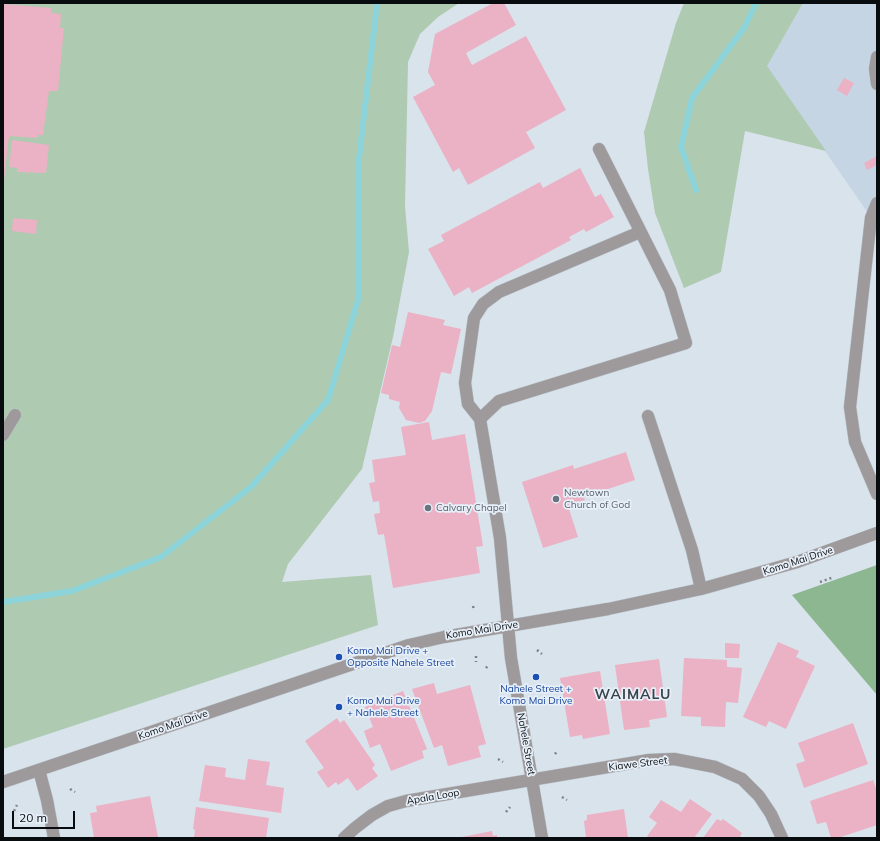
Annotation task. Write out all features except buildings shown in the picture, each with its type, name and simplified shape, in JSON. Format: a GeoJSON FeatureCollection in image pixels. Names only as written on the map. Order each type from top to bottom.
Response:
{"type":"FeatureCollection","features":[{"type":"Feature","properties":{"kind":"street"},"geometry":{"type":"LineString","coordinates":[[877,57],[875,69],[877,84]]}},
{"type":"Feature","properties":{"kind":"street"},"geometry":{"type":"LineString","coordinates":[[599,150],[670,290],[686,343],[499,401],[480,419],[468,404],[465,383],[474,318],[477,310],[499,292],[640,232]]}},
{"type":"Feature","properties":{"kind":"street"},"geometry":{"type":"LineString","coordinates":[[877,203],[871,218],[850,407],[855,442],[877,494]]}},
{"type":"Feature","properties":{"kind":"street"},"geometry":{"type":"LineString","coordinates":[[3,435],[15,415]]}},
{"type":"Feature","properties":{"kind":"street"},"geometry":{"type":"LineString","coordinates":[[648,416],[692,550],[701,589]]}},
{"type":"Feature","properties":{"kind":"street","name":"Nahele Street"},"geometry":{"type":"LineString","coordinates":[[480,419],[500,538],[511,658],[542,838]]}},
{"type":"Feature","properties":{"kind":"street","name":"Komo Mai Drive"},"geometry":{"type":"LineString","coordinates":[[3,782],[410,645],[444,636],[608,609],[701,589],[791,564],[877,533]]}},
{"type":"Feature","properties":{"kind":"street","name":"Kiawe Street"},"geometry":{"type":"LineString","coordinates":[[532,780],[649,760],[674,759],[696,762],[715,767],[742,779],[759,796],[771,814],[782,838]]}},
{"type":"Feature","properties":{"kind":"street"},"geometry":{"type":"LineString","coordinates":[[39,770],[47,800],[54,838]]}},
{"type":"Feature","properties":{"kind":"street","name":"Apala Loop"},"geometry":{"type":"LineString","coordinates":[[344,838],[354,828],[388,806],[406,801],[532,780]]}},
{"type":"Feature","properties":{"kind":"path"},"geometry":{"type":"LineString","coordinates":[[820,582],[834,577]]}},
{"type":"Feature","properties":{"kind":"path"},"geometry":{"type":"LineString","coordinates":[[473,606],[474,610]]}},
{"type":"Feature","properties":{"kind":"path"},"geometry":{"type":"LineString","coordinates":[[537,650],[542,654]]}},
{"type":"Feature","properties":{"kind":"path"},"geometry":{"type":"LineString","coordinates":[[476,656],[476,662]]}},
{"type":"Feature","properties":{"kind":"path"},"geometry":{"type":"LineString","coordinates":[[486,668],[489,664]]}},
{"type":"Feature","properties":{"kind":"path"},"geometry":{"type":"LineString","coordinates":[[556,754],[558,750]]}},
{"type":"Feature","properties":{"kind":"path"},"geometry":{"type":"LineString","coordinates":[[498,759],[502,762]]}},
{"type":"Feature","properties":{"kind":"path"},"geometry":{"type":"LineString","coordinates":[[70,789],[75,792]]}},
{"type":"Feature","properties":{"kind":"path"},"geometry":{"type":"LineString","coordinates":[[562,797],[567,800]]}},
{"type":"Feature","properties":{"kind":"path"},"geometry":{"type":"LineString","coordinates":[[14,811],[17,806]]}},
{"type":"Feature","properties":{"kind":"path"},"geometry":{"type":"LineString","coordinates":[[506,812],[510,807]]}},
{"type":"Feature","properties":{"kind":"shaded area"},"geometry":{"type":"Polygon","coordinates":[[[803,3],[877,3],[877,226],[766,66],[803,3]]]}},
{"type":"Feature","properties":{"kind":"green space"},"geometry":{"type":"Polygon","coordinates":[[[3,3],[459,3],[438,17],[420,34],[408,62],[405,206],[409,252],[393,337],[362,469],[288,564],[282,582],[371,575],[378,625],[3,749],[3,3]]]}},
{"type":"Feature","properties":{"kind":"green space"},"geometry":{"type":"Polygon","coordinates":[[[684,3],[803,3],[767,66],[826,151],[745,131],[721,272],[684,288],[655,213],[644,132],[676,23],[684,3]]]}},
{"type":"Feature","properties":{"kind":"green space"},"geometry":{"type":"Polygon","coordinates":[[[877,565],[877,695],[792,595],[877,565]]]}},
{"type":"Feature","properties":{"kind":"waterway"},"geometry":{"type":"LineString","coordinates":[[3,602],[72,591],[161,557],[251,487],[328,400],[358,300],[358,167],[377,3]]}},
{"type":"Feature","properties":{"kind":"waterway"},"geometry":{"type":"LineString","coordinates":[[696,190],[681,147],[692,98],[744,28],[756,3]]}},
{"type":"Feature","properties":{"kind":"place","name":"Newtown Church of God"},"geometry":{"type":"Point","coordinates":[556,499]}},
{"type":"Feature","properties":{"kind":"place","name":"Calvary Chapel"},"geometry":{"type":"Point","coordinates":[428,508]}},
{"type":"Feature","properties":{"kind":"place","name":"Komo Mai Drive + Opposite Nahele Street"},"geometry":{"type":"Point","coordinates":[339,657]}},
{"type":"Feature","properties":{"kind":"place","name":"Nahele Street + Komo Mai Drive"},"geometry":{"type":"Point","coordinates":[536,677]}},
{"type":"Feature","properties":{"kind":"place","name":"Komo Mai Drive + Nahele Street"},"geometry":{"type":"Point","coordinates":[339,707]}},
{"type":"Feature","properties":{"kind":"district","name":"WAIMALU"},"geometry":{"type":"Point","coordinates":[633,695]}}]}
